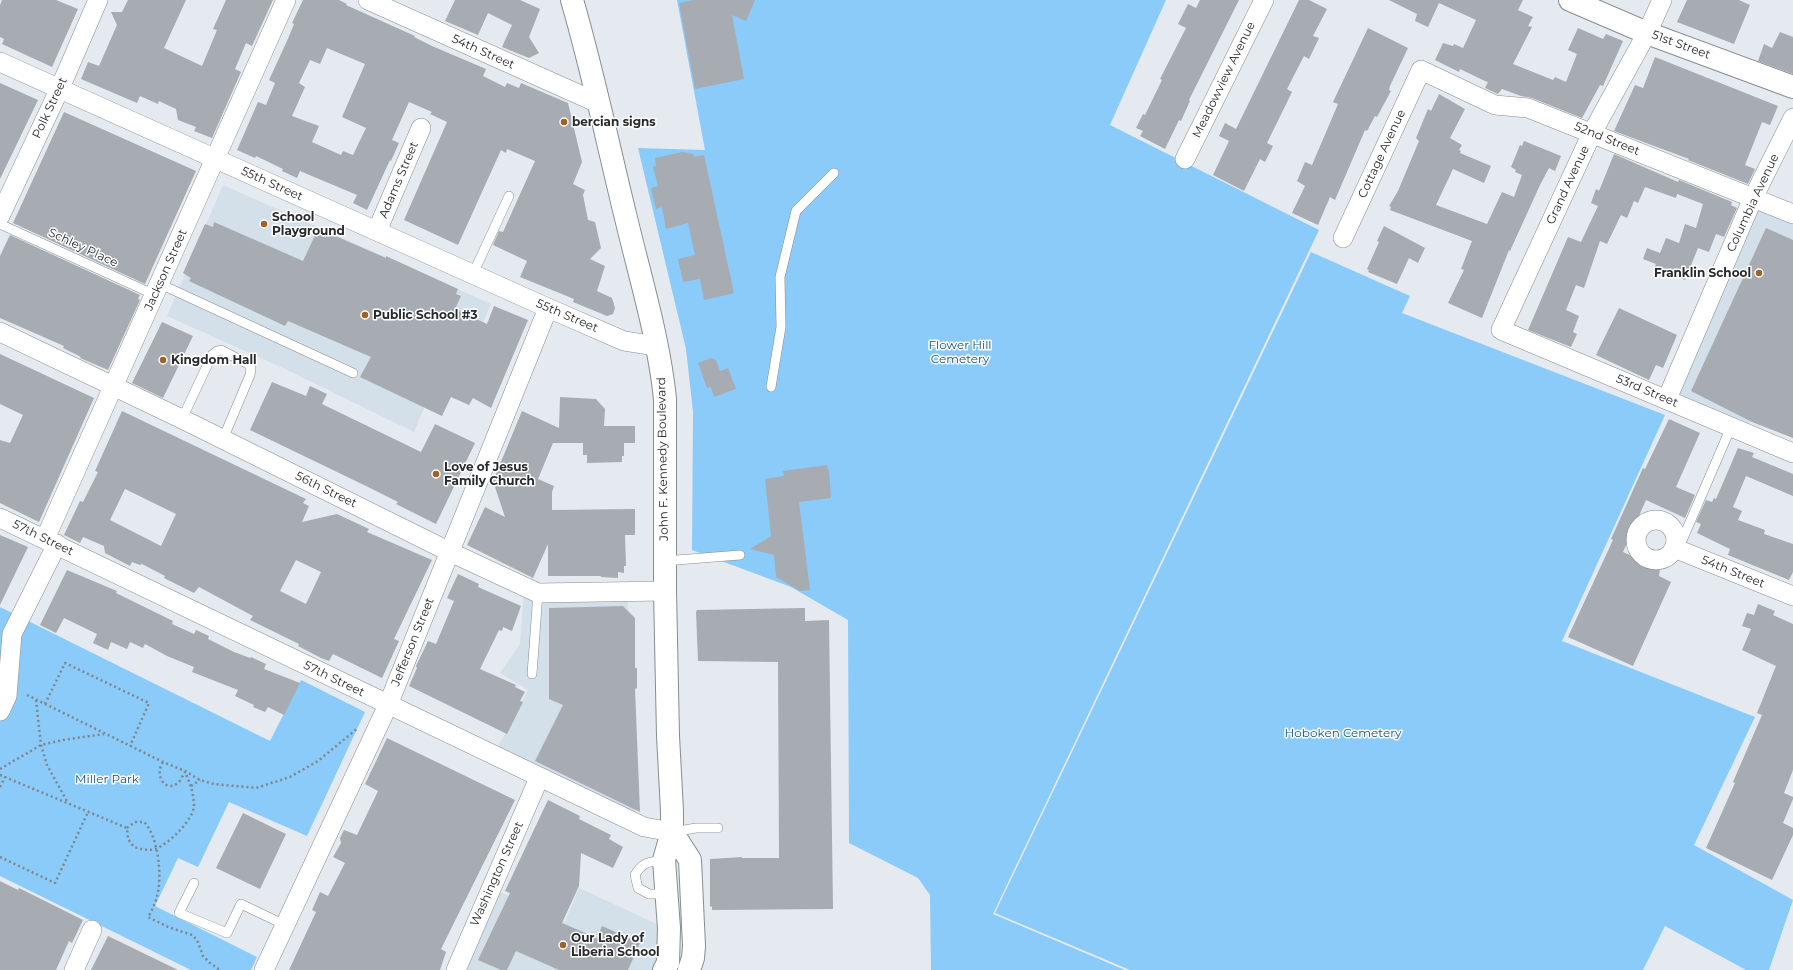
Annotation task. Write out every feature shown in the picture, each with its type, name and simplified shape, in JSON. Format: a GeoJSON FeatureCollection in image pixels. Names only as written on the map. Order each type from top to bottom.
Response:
{"type":"FeatureCollection","features":[{"type":"Feature","properties":{"kind":"main road","name":"John F. Kennedy Boulevard"},"geometry":{"type":"LineString","coordinates":[[572,0],[589,58],[598,103],[649,313],[662,373],[665,399],[664,561],[672,832],[664,860],[669,928],[668,963],[664,970]]}},
{"type":"Feature","properties":{"kind":"main road","name":"51st Street"},"geometry":{"type":"LineString","coordinates":[[1570,0],[1647,33],[1793,87]]}},
{"type":"Feature","properties":{"kind":"main road"},"geometry":{"type":"LineString","coordinates":[[672,832],[690,860],[694,946],[693,958],[689,970]]}},
{"type":"Feature","properties":{"kind":"street","name":"Polk Street"},"geometry":{"type":"LineString","coordinates":[[0,216],[60,88],[98,0]]}},
{"type":"Feature","properties":{"kind":"street","name":"Jackson Street"},"geometry":{"type":"LineString","coordinates":[[0,711],[7,696],[12,634],[114,387],[286,0]]}},
{"type":"Feature","properties":{"kind":"street","name":"54th Street"},"geometry":{"type":"LineString","coordinates":[[369,0],[598,103]]}},
{"type":"Feature","properties":{"kind":"street","name":"Meadowview Avenue"},"geometry":{"type":"LineString","coordinates":[[1184,159],[1264,0]]}},
{"type":"Feature","properties":{"kind":"street","name":"Grand Avenue"},"geometry":{"type":"LineString","coordinates":[[1501,330],[1592,133],[1647,33],[1662,0]]}},
{"type":"Feature","properties":{"kind":"street","name":"55th Street"},"geometry":{"type":"LineString","coordinates":[[0,62],[624,341],[656,346]]}},
{"type":"Feature","properties":{"kind":"street","name":"52nd Street"},"geometry":{"type":"LineString","coordinates":[[1421,70],[1495,105],[1528,108],[1793,214]]}},
{"type":"Feature","properties":{"kind":"street","name":"Cottage Avenue"},"geometry":{"type":"LineString","coordinates":[[1343,238],[1421,70]]}},
{"type":"Feature","properties":{"kind":"street","name":"Columbia Avenue"},"geometry":{"type":"LineString","coordinates":[[1667,399],[1753,198],[1793,118]]}},
{"type":"Feature","properties":{"kind":"street","name":"Adams Street"},"geometry":{"type":"LineString","coordinates":[[377,231],[421,128]]}},
{"type":"Feature","properties":{"kind":"street","name":"Jefferson Street"},"geometry":{"type":"LineString","coordinates":[[264,970],[388,705],[548,308]]}},
{"type":"Feature","properties":{"kind":"street","name":"53rd Street"},"geometry":{"type":"LineString","coordinates":[[1501,330],[1793,453]]}},
{"type":"Feature","properties":{"kind":"street","name":"56th Street"},"geometry":{"type":"LineString","coordinates":[[0,332],[223,439],[450,552],[538,593],[665,592]]}},
{"type":"Feature","properties":{"kind":"street","name":"57th Street"},"geometry":{"type":"LineString","coordinates":[[0,518],[644,828],[672,832]]}},
{"type":"Feature","properties":{"kind":"street","name":"54th Street"},"geometry":{"type":"LineString","coordinates":[[1676,549],[1793,596]]}},
{"type":"Feature","properties":{"kind":"street","name":"Washington Street"},"geometry":{"type":"LineString","coordinates":[[459,969],[539,778]]}},
{"type":"Feature","properties":{"kind":"street"},"geometry":{"type":"LineString","coordinates":[[74,970],[92,930]]}},
{"type":"Feature","properties":{"kind":"lane"},"geometry":{"type":"LineString","coordinates":[[772,387],[780,326],[780,277],[796,211],[834,173]]}},
{"type":"Feature","properties":{"kind":"lane"},"geometry":{"type":"LineString","coordinates":[[473,274],[509,196]]}},
{"type":"Feature","properties":{"kind":"lane","name":"Schley Place"},"geometry":{"type":"LineString","coordinates":[[0,224],[353,373]]}},
{"type":"Feature","properties":{"kind":"lane"},"geometry":{"type":"LineString","coordinates":[[182,419],[212,356],[217,351],[221,350],[248,364],[251,368],[250,375],[223,439]]}},
{"type":"Feature","properties":{"kind":"lane"},"geometry":{"type":"LineString","coordinates":[[1676,549],[1731,427]]}},
{"type":"Feature","properties":{"kind":"lane"},"geometry":{"type":"LineString","coordinates":[[664,561],[740,555]]}},
{"type":"Feature","properties":{"kind":"lane"},"geometry":{"type":"LineString","coordinates":[[532,674],[538,593]]}},
{"type":"Feature","properties":{"kind":"lane"},"geometry":{"type":"LineString","coordinates":[[672,832],[696,828],[718,828]]}},
{"type":"Feature","properties":{"kind":"lane"},"geometry":{"type":"LineString","coordinates":[[664,860],[648,862],[640,866],[635,875],[638,888],[650,894],[667,894]]}},
{"type":"Feature","properties":{"kind":"lane"},"geometry":{"type":"LineString","coordinates":[[194,883],[179,912],[227,933],[241,904],[286,925]]}},
{"type":"Feature","properties":{"kind":"path"},"geometry":{"type":"LineString","coordinates":[[45,704],[65,663],[149,703],[130,746]]}},
{"type":"Feature","properties":{"kind":"path"},"geometry":{"type":"LineString","coordinates":[[27,695],[163,762],[185,771],[200,780],[214,784],[256,788],[290,777],[318,761],[362,724]]}},
{"type":"Feature","properties":{"kind":"path"},"geometry":{"type":"LineString","coordinates":[[36,700],[41,745],[53,778],[68,803]]}},
{"type":"Feature","properties":{"kind":"path"},"geometry":{"type":"LineString","coordinates":[[0,769],[41,745],[63,740],[106,734]]}},
{"type":"Feature","properties":{"kind":"path"},"geometry":{"type":"LineString","coordinates":[[163,762],[158,769],[160,778],[165,784],[171,785],[178,783],[185,771]]}},
{"type":"Feature","properties":{"kind":"path"},"geometry":{"type":"LineString","coordinates":[[127,828],[128,839],[134,847],[145,850],[156,848],[182,830],[190,818],[194,806],[191,786],[185,771]]}},
{"type":"Feature","properties":{"kind":"path"},"geometry":{"type":"LineString","coordinates":[[0,775],[127,828]]}},
{"type":"Feature","properties":{"kind":"path"},"geometry":{"type":"LineString","coordinates":[[0,787],[5,777]]}},
{"type":"Feature","properties":{"kind":"path"},"geometry":{"type":"LineString","coordinates":[[191,786],[200,780]]}},
{"type":"Feature","properties":{"kind":"path"},"geometry":{"type":"LineString","coordinates":[[0,857],[55,883],[88,812]]}},
{"type":"Feature","properties":{"kind":"path"},"geometry":{"type":"LineString","coordinates":[[127,828],[135,822],[144,822],[149,827],[156,848],[160,881],[156,900],[148,917],[192,935],[198,940],[203,956],[220,970]]}},
{"type":"Feature","properties":{"kind":"shaded area","name":"Public School #3"},"geometry":{"type":"Polygon","coordinates":[[[223,185],[491,304],[464,367],[445,358],[414,432],[283,368],[167,316],[223,185]]]}},
{"type":"Feature","properties":{"kind":"shaded area","name":"Franklin School"},"geometry":{"type":"Polygon","coordinates":[[[1755,201],[1793,217],[1793,328],[1747,430],[1671,398],[1755,201]]]}},
{"type":"Feature","properties":{"kind":"shaded area"},"geometry":{"type":"Polygon","coordinates":[[[627,585],[636,824],[493,756],[528,690],[500,673],[520,644],[524,592],[627,585]]]}},
{"type":"Feature","properties":{"kind":"shaded area","name":"Our Lady of Liberia School"},"geometry":{"type":"Polygon","coordinates":[[[491,888],[565,922],[579,888],[661,926],[657,970],[456,970],[491,888]]]}},
{"type":"Feature","properties":{"kind":"green space","name":"Flower Hill Cemetery"},"geometry":{"type":"Polygon","coordinates":[[[677,0],[1166,0],[1110,125],[1319,230],[993,914],[1125,970],[931,970],[930,895],[918,878],[849,843],[848,620],[791,587],[692,550],[693,412],[686,349],[638,148],[705,150],[677,0]]]}},
{"type":"Feature","properties":{"kind":"green space","name":"Hoboken Cemetery"},"geometry":{"type":"Polygon","coordinates":[[[1311,252],[1410,296],[1402,313],[1665,415],[1562,641],[1755,717],[1694,845],[1793,900],[1769,970],[1746,970],[1665,926],[1643,970],[1130,970],[995,913],[1311,252]]]}},
{"type":"Feature","properties":{"kind":"green space","name":"Miller Park"},"geometry":{"type":"Polygon","coordinates":[[[0,607],[270,741],[301,680],[365,712],[307,836],[229,802],[198,867],[178,858],[155,906],[257,957],[251,970],[191,970],[0,876],[0,607]]]}},
{"type":"Feature","properties":{"kind":"building"},"geometry":{"type":"Polygon","coordinates":[[[2,0],[56,0],[78,9],[52,67],[2,44],[4,39],[0,37],[0,5],[2,0]]]}},
{"type":"Feature","properties":{"kind":"building"},"geometry":{"type":"Polygon","coordinates":[[[128,0],[186,0],[164,48],[202,66],[217,30],[213,29],[226,0],[273,0],[252,46],[246,43],[235,69],[241,72],[212,138],[194,131],[196,127],[178,120],[176,109],[159,101],[158,104],[140,96],[137,103],[81,79],[88,62],[99,66],[117,25],[111,12],[122,12],[128,0]]]}},
{"type":"Feature","properties":{"kind":"building"},"geometry":{"type":"Polygon","coordinates":[[[303,0],[339,0],[347,4],[346,5],[415,36],[414,37],[432,46],[486,69],[483,76],[505,87],[507,83],[519,88],[521,83],[568,103],[582,162],[573,184],[585,190],[583,195],[588,220],[595,222],[601,248],[590,259],[605,266],[597,291],[612,298],[615,308],[613,314],[607,316],[573,302],[574,299],[520,277],[527,261],[493,245],[499,231],[503,232],[535,161],[507,149],[506,153],[501,150],[458,245],[404,220],[447,122],[430,114],[432,112],[409,102],[392,140],[399,143],[367,210],[353,203],[357,195],[300,171],[297,178],[282,171],[283,169],[256,156],[255,158],[237,150],[258,102],[266,105],[275,83],[269,80],[294,24],[292,23],[303,0]],[[327,48],[320,64],[310,60],[299,83],[305,87],[292,116],[319,126],[312,142],[341,155],[343,151],[353,155],[366,128],[342,117],[365,64],[327,48]]]}},
{"type":"Feature","properties":{"kind":"building"},"geometry":{"type":"Polygon","coordinates":[[[455,0],[520,0],[540,9],[529,37],[539,53],[529,58],[502,47],[512,25],[488,13],[478,35],[445,21],[455,0]]]}},
{"type":"Feature","properties":{"kind":"building"},"geometry":{"type":"Polygon","coordinates":[[[693,0],[755,0],[746,21],[732,15],[744,79],[695,89],[679,3],[693,0]]]}},
{"type":"Feature","properties":{"kind":"building"},"geometry":{"type":"Polygon","coordinates":[[[1200,0],[1239,0],[1189,100],[1190,101],[1181,121],[1179,120],[1165,149],[1140,136],[1143,131],[1136,128],[1143,114],[1145,115],[1162,80],[1160,79],[1186,28],[1178,24],[1188,4],[1196,8],[1200,0]]]}},
{"type":"Feature","properties":{"kind":"building"},"geometry":{"type":"Polygon","coordinates":[[[1299,0],[1309,0],[1327,9],[1313,36],[1319,38],[1309,59],[1304,56],[1287,89],[1292,92],[1267,143],[1273,146],[1265,162],[1260,159],[1244,191],[1213,175],[1229,141],[1219,136],[1225,123],[1236,129],[1299,0]]]}},
{"type":"Feature","properties":{"kind":"building"},"geometry":{"type":"Polygon","coordinates":[[[1389,0],[1523,0],[1518,10],[1533,17],[1528,26],[1532,27],[1513,64],[1553,80],[1555,77],[1566,82],[1577,54],[1568,50],[1578,28],[1603,39],[1606,34],[1623,41],[1603,86],[1600,85],[1582,118],[1532,98],[1521,96],[1502,89],[1498,94],[1485,88],[1488,82],[1460,69],[1459,72],[1435,60],[1443,43],[1453,46],[1454,44],[1463,48],[1476,20],[1439,3],[1428,27],[1415,21],[1417,14],[1389,0]]]}},
{"type":"Feature","properties":{"kind":"building"},"geometry":{"type":"Polygon","coordinates":[[[1687,0],[1739,0],[1750,5],[1734,44],[1677,22],[1687,0]]]}},
{"type":"Feature","properties":{"kind":"building"},"geometry":{"type":"Polygon","coordinates":[[[1368,28],[1408,48],[1390,86],[1389,90],[1391,91],[1377,117],[1375,116],[1367,131],[1365,130],[1335,200],[1330,197],[1318,225],[1292,213],[1305,186],[1297,181],[1305,162],[1312,165],[1338,104],[1333,102],[1368,28]]]}},
{"type":"Feature","properties":{"kind":"building"},"geometry":{"type":"Polygon","coordinates":[[[1780,32],[1793,37],[1793,74],[1758,61],[1764,44],[1772,48],[1780,32]]]}},
{"type":"Feature","properties":{"kind":"building"},"geometry":{"type":"Polygon","coordinates":[[[1655,57],[1778,106],[1770,125],[1762,122],[1745,165],[1755,169],[1748,184],[1688,160],[1689,159],[1614,131],[1635,85],[1643,88],[1655,57]]]}},
{"type":"Feature","properties":{"kind":"building"},"geometry":{"type":"Polygon","coordinates":[[[0,83],[38,100],[0,179],[0,83]]]}},
{"type":"Feature","properties":{"kind":"building"},"geometry":{"type":"Polygon","coordinates":[[[1439,94],[1465,109],[1450,138],[1462,145],[1459,150],[1461,151],[1460,153],[1491,166],[1484,183],[1453,169],[1436,205],[1487,224],[1502,192],[1514,197],[1522,175],[1515,172],[1516,170],[1511,167],[1520,145],[1522,146],[1524,141],[1561,156],[1555,171],[1549,168],[1540,185],[1510,251],[1509,250],[1482,318],[1448,303],[1464,270],[1461,269],[1472,241],[1390,210],[1391,207],[1389,206],[1398,191],[1419,141],[1416,138],[1428,109],[1431,111],[1439,94]]]}},
{"type":"Feature","properties":{"kind":"building"},"geometry":{"type":"Polygon","coordinates":[[[64,112],[196,171],[145,284],[13,223],[64,112]]]}},
{"type":"Feature","properties":{"kind":"building"},"geometry":{"type":"Polygon","coordinates":[[[682,152],[693,154],[694,157],[704,155],[734,293],[704,300],[700,279],[683,282],[678,259],[695,255],[688,223],[666,229],[662,207],[656,209],[651,188],[658,186],[653,167],[656,166],[655,158],[682,152]]]}},
{"type":"Feature","properties":{"kind":"building"},"geometry":{"type":"Polygon","coordinates":[[[1614,154],[1678,182],[1679,180],[1732,202],[1731,205],[1737,208],[1724,237],[1716,234],[1709,252],[1698,248],[1685,280],[1654,268],[1656,264],[1643,259],[1647,248],[1660,253],[1666,238],[1679,243],[1685,224],[1696,228],[1703,204],[1677,194],[1676,198],[1645,187],[1638,203],[1634,201],[1627,218],[1621,215],[1607,244],[1600,241],[1584,288],[1576,285],[1566,310],[1579,316],[1573,332],[1577,334],[1571,347],[1528,330],[1568,237],[1581,242],[1598,206],[1591,203],[1596,189],[1599,191],[1614,154]]]}},
{"type":"Feature","properties":{"kind":"building","name":"Public School #3"},"geometry":{"type":"Polygon","coordinates":[[[214,222],[303,261],[319,229],[386,258],[386,256],[458,289],[456,294],[461,296],[455,309],[487,324],[494,306],[528,320],[491,408],[473,398],[469,405],[451,397],[442,416],[360,377],[371,357],[288,321],[285,326],[189,281],[191,278],[183,273],[205,224],[213,227],[214,222]]]}},
{"type":"Feature","properties":{"kind":"building"},"geometry":{"type":"Polygon","coordinates":[[[1384,226],[1425,248],[1418,263],[1409,258],[1397,284],[1368,272],[1369,270],[1367,269],[1379,242],[1377,241],[1384,226]]]}},
{"type":"Feature","properties":{"kind":"building","name":"Franklin School"},"geometry":{"type":"Polygon","coordinates":[[[1766,228],[1793,240],[1793,438],[1752,422],[1691,391],[1766,228]]]}},
{"type":"Feature","properties":{"kind":"building"},"geometry":{"type":"Polygon","coordinates":[[[10,235],[140,295],[138,299],[140,300],[108,370],[80,358],[81,357],[63,348],[64,346],[0,318],[0,256],[10,235]]]}},
{"type":"Feature","properties":{"kind":"building"},"geometry":{"type":"Polygon","coordinates":[[[1619,308],[1677,335],[1663,368],[1656,365],[1649,380],[1596,355],[1619,308]]]}},
{"type":"Feature","properties":{"kind":"building","name":"Kingdom Hall"},"geometry":{"type":"Polygon","coordinates":[[[162,322],[193,336],[163,398],[132,383],[162,322]]]}},
{"type":"Feature","properties":{"kind":"building"},"geometry":{"type":"Polygon","coordinates":[[[0,354],[94,398],[39,522],[0,503],[0,440],[10,443],[23,415],[0,404],[0,354]]]}},
{"type":"Feature","properties":{"kind":"building"},"geometry":{"type":"Polygon","coordinates":[[[711,358],[716,360],[720,371],[728,368],[736,389],[714,397],[711,387],[707,388],[698,363],[711,358]]]}},
{"type":"Feature","properties":{"kind":"building"},"geometry":{"type":"Polygon","coordinates":[[[272,382],[306,396],[310,386],[327,394],[322,404],[421,452],[435,424],[475,443],[436,524],[396,504],[398,502],[250,430],[272,382]]]}},
{"type":"Feature","properties":{"kind":"building"},"geometry":{"type":"Polygon","coordinates":[[[560,397],[596,399],[605,409],[604,426],[635,426],[635,443],[624,443],[624,456],[622,456],[622,462],[587,463],[587,455],[583,455],[583,443],[553,443],[538,479],[554,486],[552,492],[552,510],[635,509],[635,535],[625,535],[626,566],[624,566],[624,573],[618,572],[618,578],[601,576],[548,576],[548,544],[533,578],[467,545],[485,507],[505,517],[493,481],[522,411],[559,428],[560,397]]]}},
{"type":"Feature","properties":{"kind":"building"},"geometry":{"type":"Polygon","coordinates":[[[122,411],[306,499],[303,503],[309,506],[302,522],[337,514],[369,529],[367,532],[432,560],[394,639],[399,641],[382,678],[333,654],[329,661],[321,658],[298,646],[299,644],[250,620],[253,616],[199,587],[194,593],[164,578],[165,576],[142,564],[140,565],[132,562],[130,566],[105,553],[104,546],[83,537],[80,543],[64,535],[80,501],[83,502],[98,472],[95,471],[122,411]],[[125,489],[110,520],[161,546],[176,514],[125,489]],[[296,560],[280,591],[306,604],[321,572],[296,560]]]}},
{"type":"Feature","properties":{"kind":"building"},"geometry":{"type":"Polygon","coordinates":[[[1669,419],[1700,433],[1676,487],[1695,495],[1685,518],[1646,500],[1623,552],[1660,568],[1659,576],[1671,582],[1633,666],[1568,637],[1613,540],[1611,539],[1643,468],[1645,469],[1669,419]]]}},
{"type":"Feature","properties":{"kind":"building"},"geometry":{"type":"Polygon","coordinates":[[[1738,448],[1754,453],[1752,457],[1793,474],[1793,496],[1746,476],[1733,507],[1742,511],[1738,520],[1765,530],[1764,534],[1793,544],[1793,572],[1789,580],[1728,555],[1730,549],[1697,533],[1701,524],[1696,522],[1706,500],[1712,502],[1714,498],[1716,499],[1738,448]]]}},
{"type":"Feature","properties":{"kind":"building"},"geometry":{"type":"Polygon","coordinates":[[[827,465],[829,470],[831,498],[799,502],[810,590],[800,591],[776,577],[774,555],[750,549],[771,536],[765,479],[784,476],[783,471],[827,465]]]}},
{"type":"Feature","properties":{"kind":"building"},"geometry":{"type":"Polygon","coordinates":[[[0,535],[28,547],[0,605],[0,535]]]}},
{"type":"Feature","properties":{"kind":"building"},"geometry":{"type":"Polygon","coordinates":[[[67,570],[117,591],[116,593],[173,621],[172,624],[194,634],[196,630],[209,636],[208,639],[234,652],[250,658],[251,657],[266,664],[264,669],[300,683],[284,715],[268,707],[265,712],[253,707],[254,705],[235,696],[238,690],[192,672],[194,667],[167,656],[145,644],[143,648],[130,642],[127,649],[111,642],[108,650],[93,643],[97,634],[64,618],[56,633],[40,625],[67,570]]]}},
{"type":"Feature","properties":{"kind":"building"},"geometry":{"type":"Polygon","coordinates":[[[458,574],[479,584],[478,587],[521,606],[512,631],[503,627],[502,631],[499,630],[480,669],[516,685],[515,687],[525,692],[520,701],[523,702],[507,734],[409,686],[417,668],[416,666],[428,641],[436,644],[454,601],[447,598],[458,574]]]}},
{"type":"Feature","properties":{"kind":"building"},"geometry":{"type":"Polygon","coordinates":[[[1758,604],[1775,611],[1773,615],[1793,624],[1793,770],[1784,793],[1793,797],[1793,799],[1783,823],[1793,828],[1793,835],[1772,880],[1706,848],[1735,783],[1733,782],[1762,715],[1757,713],[1776,666],[1742,650],[1751,629],[1742,626],[1747,613],[1754,615],[1758,604]]]}},
{"type":"Feature","properties":{"kind":"building"},"geometry":{"type":"Polygon","coordinates":[[[623,606],[635,618],[635,668],[637,668],[637,688],[635,689],[640,812],[535,761],[563,705],[549,699],[549,608],[623,606]]]}},
{"type":"Feature","properties":{"kind":"building"},"geometry":{"type":"Polygon","coordinates":[[[805,608],[805,621],[829,620],[833,909],[712,910],[712,907],[710,906],[710,859],[742,857],[779,858],[778,662],[698,661],[696,612],[697,610],[805,608]]]}},
{"type":"Feature","properties":{"kind":"building"},"geometry":{"type":"Polygon","coordinates":[[[387,738],[515,800],[441,949],[446,952],[440,970],[289,970],[316,912],[312,910],[320,892],[328,896],[345,863],[333,857],[341,843],[340,838],[344,830],[357,835],[378,791],[365,784],[387,738]]]}},
{"type":"Feature","properties":{"kind":"building"},"geometry":{"type":"Polygon","coordinates":[[[548,800],[580,816],[579,819],[611,835],[609,839],[623,847],[613,868],[581,853],[579,886],[562,923],[597,938],[602,926],[640,943],[628,970],[559,970],[516,951],[507,970],[501,970],[478,960],[510,893],[505,891],[548,800]]]}},
{"type":"Feature","properties":{"kind":"building"},"geometry":{"type":"Polygon","coordinates":[[[243,813],[286,834],[260,889],[216,868],[243,813]]]}},
{"type":"Feature","properties":{"kind":"building"},"geometry":{"type":"Polygon","coordinates":[[[0,881],[18,890],[19,888],[83,920],[72,943],[69,941],[56,970],[0,970],[0,881]]]}},
{"type":"Feature","properties":{"kind":"building"},"geometry":{"type":"Polygon","coordinates":[[[108,936],[178,970],[91,970],[108,936]]]}},
{"type":"Feature","properties":{"kind":"place","name":"bercian signs"},"geometry":{"type":"Point","coordinates":[564,122]}},
{"type":"Feature","properties":{"kind":"place","name":"School Playground"},"geometry":{"type":"Point","coordinates":[264,224]}},
{"type":"Feature","properties":{"kind":"place","name":"Franklin School"},"geometry":{"type":"Point","coordinates":[1759,273]}},
{"type":"Feature","properties":{"kind":"place","name":"Public School #3"},"geometry":{"type":"Point","coordinates":[365,315]}},
{"type":"Feature","properties":{"kind":"place","name":"Kingdom Hall"},"geometry":{"type":"Point","coordinates":[163,360]}},
{"type":"Feature","properties":{"kind":"place","name":"Love of Jesus Family Church"},"geometry":{"type":"Point","coordinates":[436,474]}},
{"type":"Feature","properties":{"kind":"place","name":"Our Lady of Liberia School"},"geometry":{"type":"Point","coordinates":[563,945]}}]}
